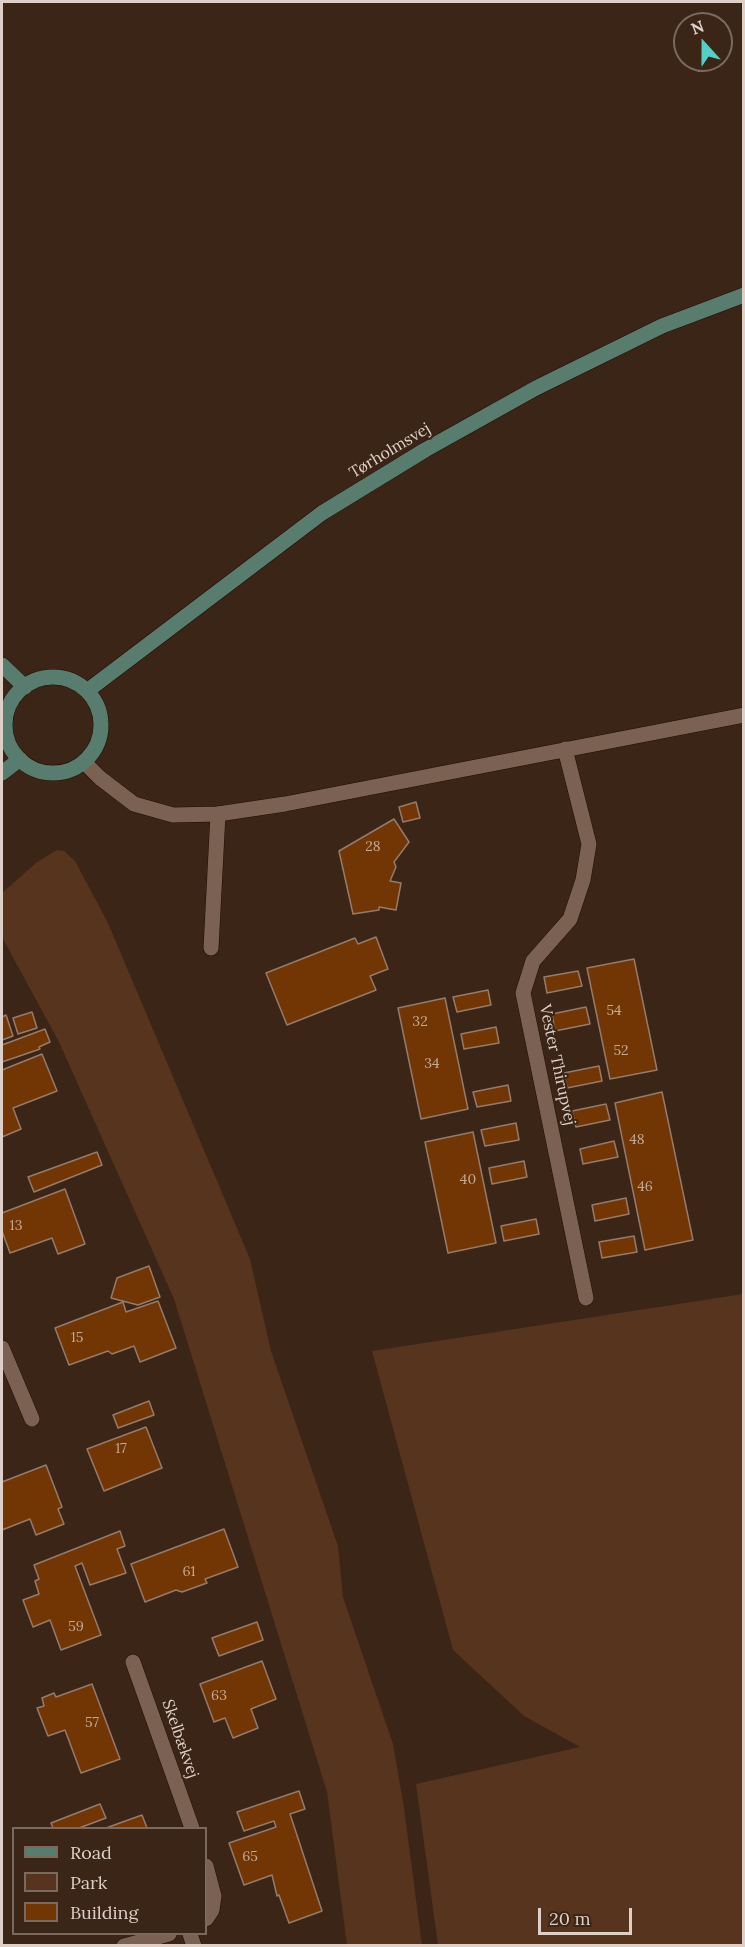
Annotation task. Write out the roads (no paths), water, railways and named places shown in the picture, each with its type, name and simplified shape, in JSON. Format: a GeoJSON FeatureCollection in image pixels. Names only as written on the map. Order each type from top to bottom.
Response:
{"type":"FeatureCollection","features":[{"type":"Feature","properties":{"kind":"street","name":"Tørholmsvej"},"geometry":{"type":"LineString","coordinates":[[87,691],[322,513],[425,450],[536,388],[662,326],[744,296]]}},
{"type":"Feature","properties":{"kind":"street"},"geometry":{"type":"LineString","coordinates":[[2,665],[25,687]]}},
{"type":"Feature","properties":{"kind":"street"},"geometry":{"type":"LineString","coordinates":[[50,677],[64,678],[87,691],[97,704],[101,728],[94,750],[84,762],[58,773],[44,772],[20,759],[9,742],[6,722],[15,696],[37,680],[50,677]]}},
{"type":"Feature","properties":{"kind":"street"},"geometry":{"type":"LineString","coordinates":[[84,762],[100,778],[134,804],[172,815],[218,814],[285,804],[744,715]]}},
{"type":"Feature","properties":{"kind":"street","name":"Vester Thirupvej"},"geometry":{"type":"LineString","coordinates":[[565,749],[589,844],[583,880],[570,919],[533,961],[524,993],[586,1298]]}},
{"type":"Feature","properties":{"kind":"street"},"geometry":{"type":"LineString","coordinates":[[2,773],[20,759]]}},
{"type":"Feature","properties":{"kind":"street"},"geometry":{"type":"LineString","coordinates":[[211,948],[218,814]]}},
{"type":"Feature","properties":{"kind":"street"},"geometry":{"type":"LineString","coordinates":[[2,1348],[32,1419]]}},
{"type":"Feature","properties":{"kind":"street","name":"Skelbækvej"},"geometry":{"type":"LineString","coordinates":[[133,1662],[192,1827]]}},
{"type":"Feature","properties":{"kind":"street"},"geometry":{"type":"LineString","coordinates":[[207,1870],[214,1896],[212,1910],[207,1918]]}},
{"type":"Feature","properties":{"kind":"street"},"geometry":{"type":"LineString","coordinates":[[124,1946],[165,1935]]}}]}
